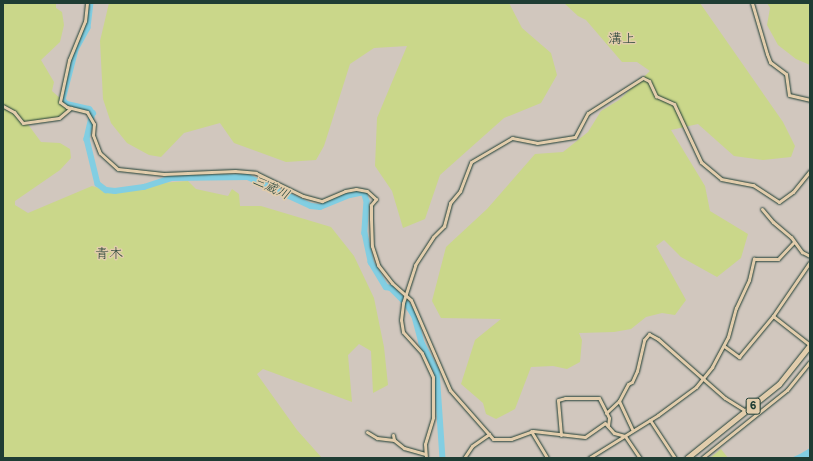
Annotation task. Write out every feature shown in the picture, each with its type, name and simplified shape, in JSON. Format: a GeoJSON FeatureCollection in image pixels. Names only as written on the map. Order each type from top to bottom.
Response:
{"type":"FeatureCollection","features":[{"type":"Feature","properties":{"kind":"main road","name":"6"},"geometry":{"type":"LineString","coordinates":[[687,458],[747,412],[779,384],[810,345]]}},
{"type":"Feature","properties":{"kind":"street"},"geometry":{"type":"LineString","coordinates":[[87,3],[85,22],[69,60],[60,98],[65,106],[87,112],[90,116],[94,124],[93,135],[100,153],[123,171],[164,174],[235,171],[256,173],[304,196],[322,201],[345,191],[356,189],[368,191],[376,199],[371,205],[371,219],[372,246],[378,266],[392,283],[406,295],[417,310],[450,390],[493,440],[501,440],[531,431],[585,437],[602,424],[608,426],[614,433],[625,436],[640,458]]}},
{"type":"Feature","properties":{"kind":"street"},"geometry":{"type":"LineString","coordinates":[[752,3],[770,62],[786,74],[789,95],[810,100]]}},
{"type":"Feature","properties":{"kind":"street"},"geometry":{"type":"LineString","coordinates":[[367,432],[377,438],[394,440],[404,448],[425,456],[425,444],[433,417],[431,400],[433,377],[422,353],[403,332],[401,320],[403,303],[415,265],[433,237],[444,226],[450,203],[460,191],[471,162],[512,138],[537,143],[575,137],[588,113],[643,78],[649,81],[656,96],[674,104],[701,162],[721,179],[752,185],[779,202],[793,192],[810,171]]}},
{"type":"Feature","properties":{"kind":"street"},"geometry":{"type":"LineString","coordinates":[[3,106],[14,112],[23,123],[59,118],[71,108]]}},
{"type":"Feature","properties":{"kind":"street"},"geometry":{"type":"LineString","coordinates":[[762,209],[802,252],[810,256]]}},
{"type":"Feature","properties":{"kind":"street"},"geometry":{"type":"LineString","coordinates":[[589,458],[593,457],[625,436],[632,429],[650,420],[696,387],[701,378],[712,367],[724,346],[736,308],[748,284],[754,259],[778,259],[794,242]]}},
{"type":"Feature","properties":{"kind":"street"},"geometry":{"type":"LineString","coordinates":[[724,346],[740,357],[773,316],[810,262]]}},
{"type":"Feature","properties":{"kind":"street"},"geometry":{"type":"LineString","coordinates":[[773,316],[810,345]]}},
{"type":"Feature","properties":{"kind":"street"},"geometry":{"type":"LineString","coordinates":[[606,413],[619,401],[637,371],[644,340],[649,334],[658,339],[701,378],[747,412]]}},
{"type":"Feature","properties":{"kind":"street"},"geometry":{"type":"LineString","coordinates":[[702,458],[787,390],[810,362]]}},
{"type":"Feature","properties":{"kind":"street"},"geometry":{"type":"LineString","coordinates":[[560,434],[560,399],[600,398],[606,413],[608,426]]}},
{"type":"Feature","properties":{"kind":"street"},"geometry":{"type":"LineString","coordinates":[[619,401],[632,429]]}},
{"type":"Feature","properties":{"kind":"street"},"geometry":{"type":"LineString","coordinates":[[650,420],[675,458]]}},
{"type":"Feature","properties":{"kind":"street"},"geometry":{"type":"LineString","coordinates":[[531,431],[547,458]]}},
{"type":"Feature","properties":{"kind":"street"},"geometry":{"type":"LineString","coordinates":[[464,458],[472,446],[488,434]]}},
{"type":"Feature","properties":{"kind":"street"},"geometry":{"type":"LineString","coordinates":[[393,435],[394,440]]}},
{"type":"Feature","properties":{"kind":"green space"},"geometry":{"type":"Polygon","coordinates":[[[3,3],[56,3],[56,8],[62,12],[64,25],[60,42],[41,60],[54,82],[52,91],[71,108],[63,116],[27,123],[41,142],[60,143],[70,149],[71,158],[60,170],[15,201],[15,205],[28,213],[92,186],[106,190],[130,191],[161,183],[188,181],[196,189],[228,196],[232,189],[239,194],[240,206],[261,206],[331,227],[354,256],[374,298],[384,347],[388,385],[373,393],[371,351],[359,344],[348,355],[352,402],[263,369],[257,374],[297,430],[322,458],[3,458],[3,3]]]}},
{"type":"Feature","properties":{"kind":"green space"},"geometry":{"type":"Polygon","coordinates":[[[109,3],[509,3],[522,28],[551,53],[557,75],[541,103],[504,118],[440,175],[425,219],[403,228],[392,191],[375,166],[377,118],[407,46],[374,48],[350,64],[324,146],[316,160],[286,162],[234,143],[220,123],[184,133],[161,157],[149,155],[127,143],[111,123],[103,99],[100,41],[109,3]]]}},
{"type":"Feature","properties":{"kind":"green space"},"geometry":{"type":"Polygon","coordinates":[[[564,3],[700,3],[783,122],[795,146],[791,157],[763,160],[734,156],[698,124],[671,130],[705,186],[710,211],[748,234],[741,258],[717,277],[681,257],[664,240],[656,246],[686,300],[675,315],[662,313],[646,317],[631,329],[614,332],[579,333],[582,340],[580,362],[567,369],[553,366],[531,367],[515,409],[496,419],[486,414],[483,403],[461,384],[475,340],[501,319],[441,318],[432,301],[446,247],[487,209],[535,154],[563,152],[588,132],[601,111],[619,100],[650,71],[637,62],[622,62],[586,20],[578,16],[564,3]]]}},
{"type":"Feature","properties":{"kind":"green space"},"geometry":{"type":"Polygon","coordinates":[[[767,3],[810,3],[810,65],[796,59],[778,45],[767,25],[770,8],[767,3]]]}},
{"type":"Feature","properties":{"kind":"green space"},"geometry":{"type":"Polygon","coordinates":[[[721,449],[728,458],[710,458],[721,449]]]}},
{"type":"Feature","properties":{"kind":"water"},"geometry":{"type":"Polygon","coordinates":[[[810,448],[810,458],[791,458],[800,454],[810,448]]]}},
{"type":"Feature","properties":{"kind":"waterway","name":"三蔵川"},"geometry":{"type":"LineString","coordinates":[[91,3],[88,28],[76,50],[63,100],[67,104],[89,109],[93,113],[87,139],[98,184],[106,190],[115,191],[144,187],[172,178],[248,177],[311,206],[320,207],[350,195],[364,192],[367,201],[365,233],[371,262],[386,287],[391,288],[407,304],[415,317],[422,343],[437,371],[443,458]]}},
{"type":"Feature","properties":{"kind":"district","name":"溝上"},"geometry":{"type":"Point","coordinates":[622,39]}},
{"type":"Feature","properties":{"kind":"district","name":"青木"},"geometry":{"type":"Point","coordinates":[109,254]}}]}
